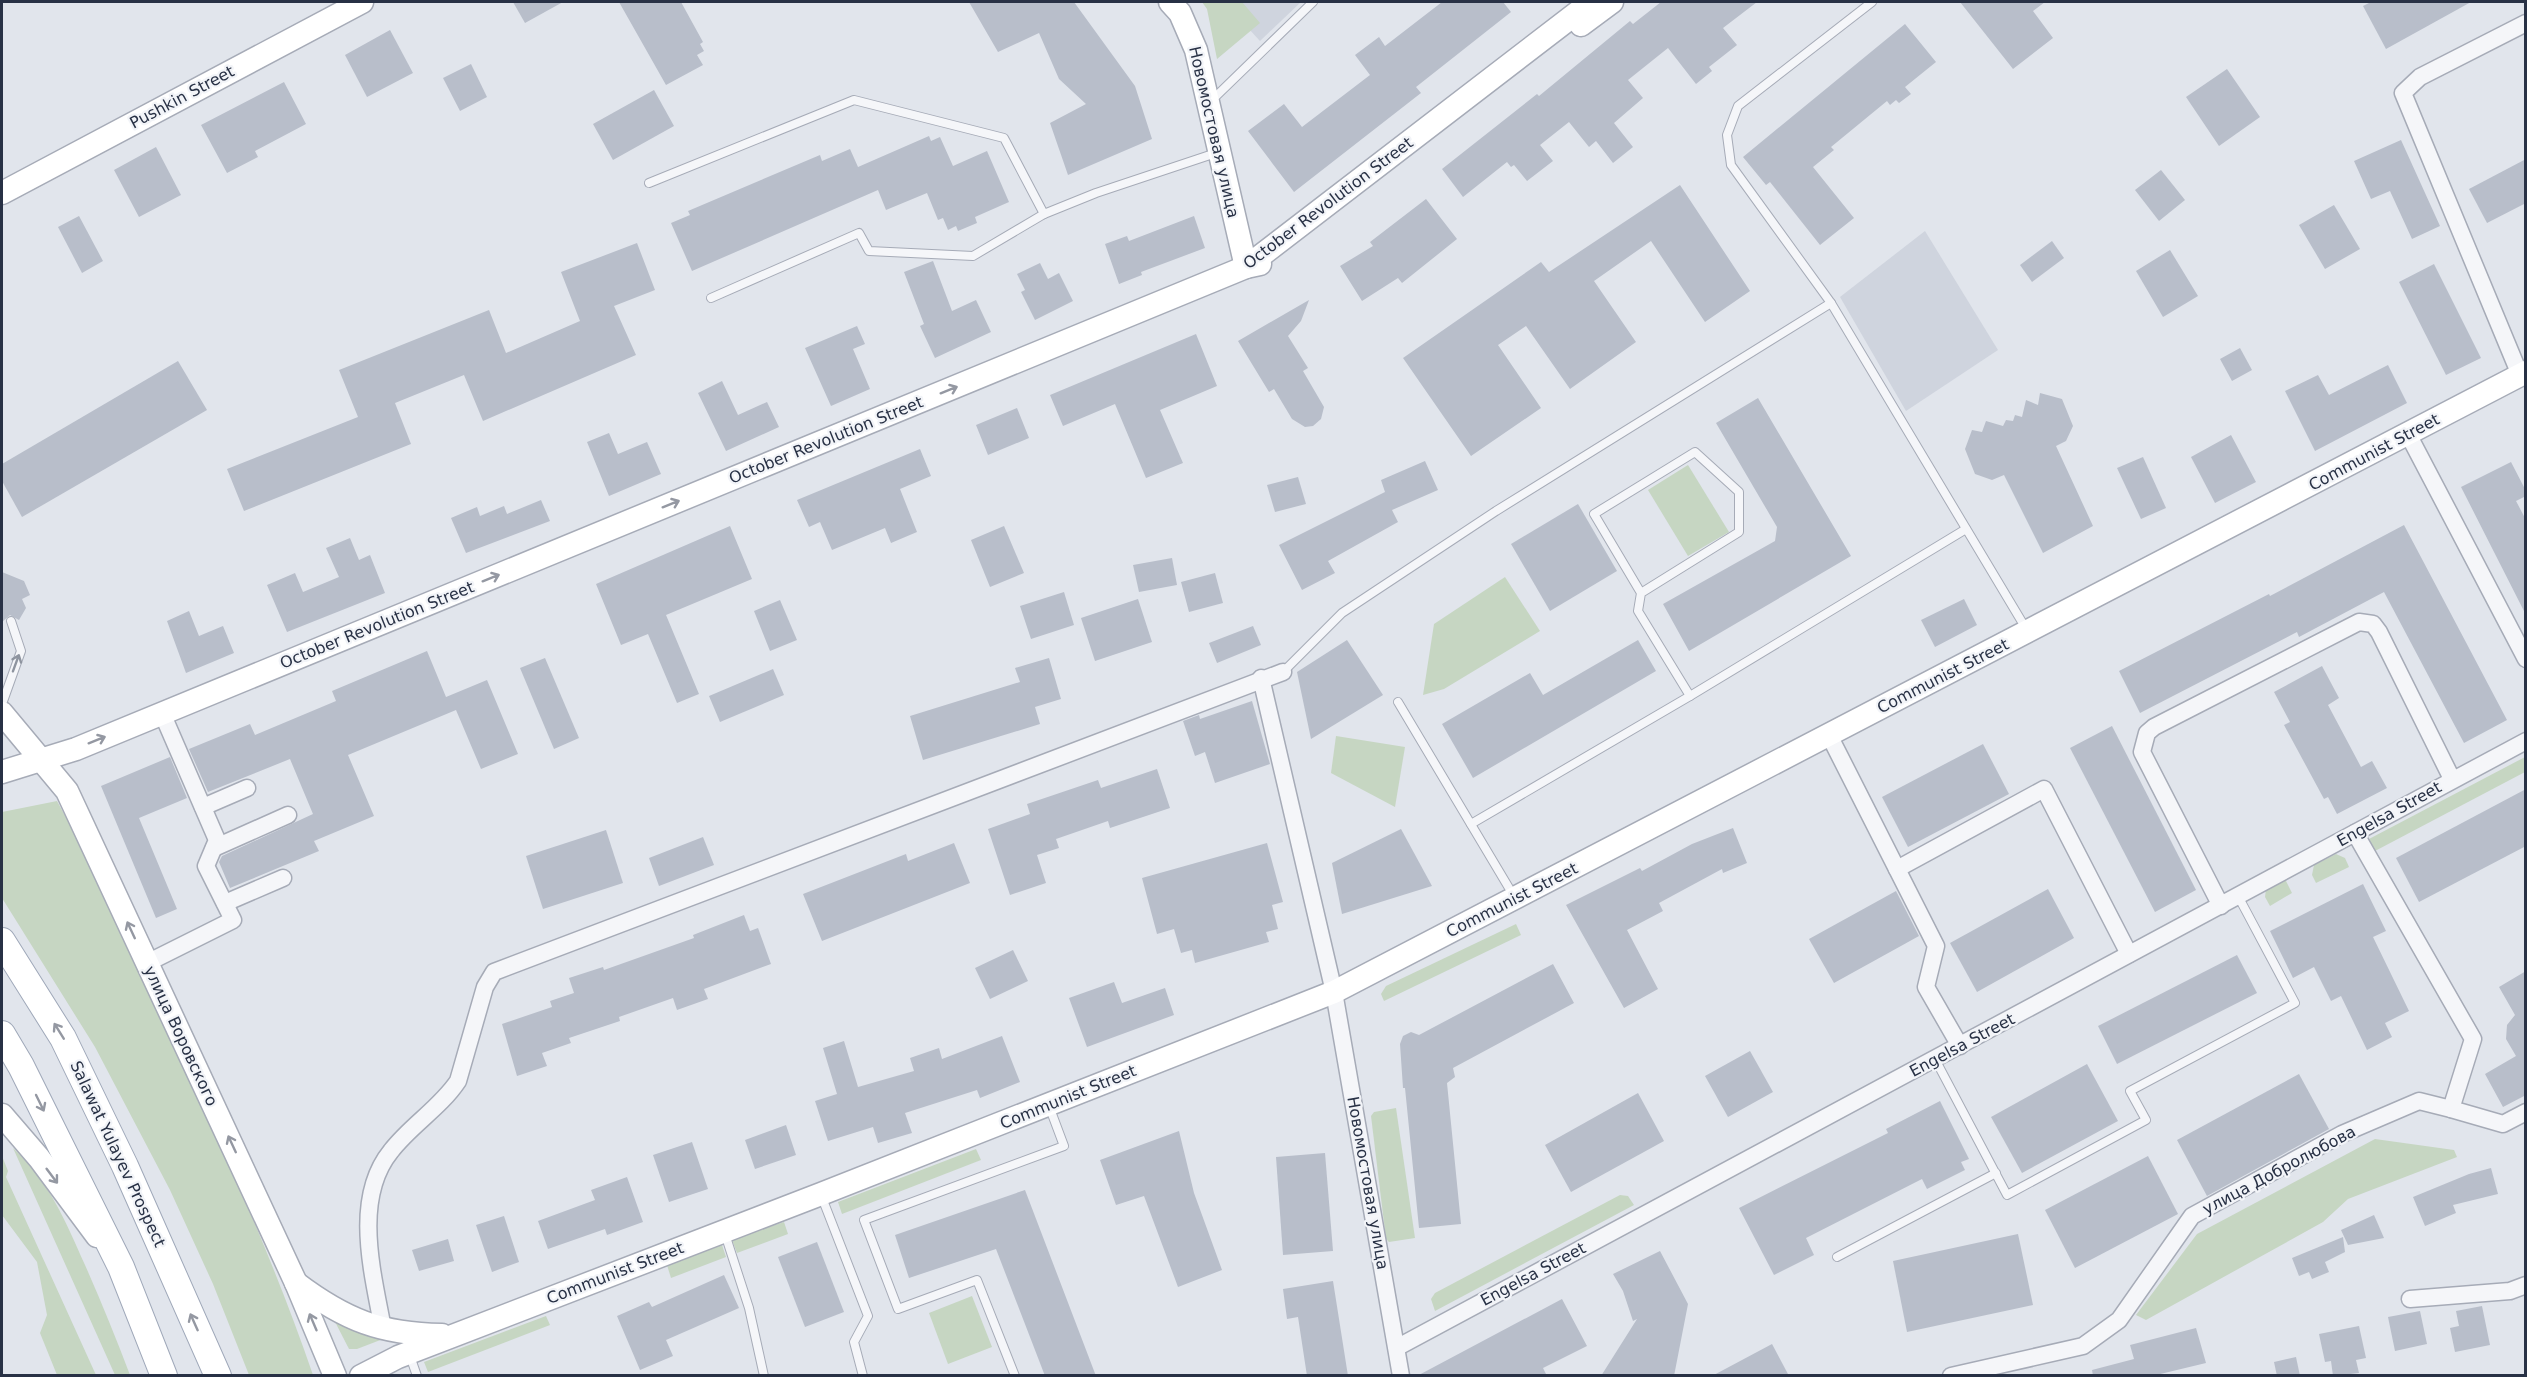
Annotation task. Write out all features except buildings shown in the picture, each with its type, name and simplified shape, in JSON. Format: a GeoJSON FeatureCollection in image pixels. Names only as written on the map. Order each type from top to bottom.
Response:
{"type":"FeatureCollection","features":[{"type":"Feature","properties":{"kind":"main road","name":"Salawat Yulayev Prospect"},"geometry":{"type":"LineString","coordinates":[[2,941],[63,1038],[125,1166],[218,1376]]}},
{"type":"Feature","properties":{"kind":"main road"},"geometry":{"type":"LineString","coordinates":[[2,1034],[21,1066],[121,1267],[164,1376]]}},
{"type":"Feature","properties":{"kind":"street","name":"Pushkin Street"},"geometry":{"type":"LineString","coordinates":[[2,193],[338,7],[362,2]]}},
{"type":"Feature","properties":{"kind":"street","name":"Новомостовая улица"},"geometry":{"type":"LineString","coordinates":[[1170,2],[1180,13],[1196,50],[1210,102],[1246,267]]}},
{"type":"Feature","properties":{"kind":"street","name":"October Revolution Street"},"geometry":{"type":"LineString","coordinates":[[2,772],[76,749],[1246,267],[1591,2]]}},
{"type":"Feature","properties":{"kind":"street"},"geometry":{"type":"LineString","coordinates":[[1246,267],[1279,258],[1612,2]]}},
{"type":"Feature","properties":{"kind":"street"},"geometry":{"type":"LineString","coordinates":[[2523,374],[2403,93],[2420,77],[2526,23]]}},
{"type":"Feature","properties":{"kind":"street","name":"Communist Street"},"geometry":{"type":"LineString","coordinates":[[361,1376],[409,1353],[1334,992],[2523,374]]}},
{"type":"Feature","properties":{"kind":"street"},"geometry":{"type":"LineString","coordinates":[[2408,434],[2526,659]]}},
{"type":"Feature","properties":{"kind":"street"},"geometry":{"type":"LineString","coordinates":[[2221,906],[2142,752],[2147,733],[2154,727],[2360,621],[2367,622],[2379,632],[2452,779]]}},
{"type":"Feature","properties":{"kind":"street"},"geometry":{"type":"LineString","coordinates":[[383,1329],[369,1237],[369,1203],[378,1172],[391,1151],[450,1093],[458,1081],[485,987],[494,972],[1261,678],[1283,672]]}},
{"type":"Feature","properties":{"kind":"street","name":"Новомостовая улица"},"geometry":{"type":"LineString","coordinates":[[1261,678],[1334,992],[1398,1347],[1401,1376]]}},
{"type":"Feature","properties":{"kind":"street","name":"улица Воровского"},"geometry":{"type":"LineString","coordinates":[[2,713],[16,734],[42,759],[67,791],[296,1283],[335,1376]]}},
{"type":"Feature","properties":{"kind":"street"},"geometry":{"type":"LineString","coordinates":[[147,963],[233,920],[206,866],[217,840],[162,713]]}},
{"type":"Feature","properties":{"kind":"street"},"geometry":{"type":"LineString","coordinates":[[1829,735],[1936,946],[1926,987],[1960,1046]]}},
{"type":"Feature","properties":{"kind":"street","name":"Engelsa Street"},"geometry":{"type":"LineString","coordinates":[[1398,1347],[2526,741]]}},
{"type":"Feature","properties":{"kind":"street"},"geometry":{"type":"LineString","coordinates":[[203,807],[247,788]]}},
{"type":"Feature","properties":{"kind":"street"},"geometry":{"type":"LineString","coordinates":[[1897,869],[2044,789],[2129,954]]}},
{"type":"Feature","properties":{"kind":"street"},"geometry":{"type":"LineString","coordinates":[[214,848],[288,815]]}},
{"type":"Feature","properties":{"kind":"street"},"geometry":{"type":"LineString","coordinates":[[2355,833],[2473,1039],[2451,1109]]}},
{"type":"Feature","properties":{"kind":"street"},"geometry":{"type":"LineString","coordinates":[[225,903],[283,878]]}},
{"type":"Feature","properties":{"kind":"street","name":"улица Добролюбова"},"geometry":{"type":"LineString","coordinates":[[1951,1376],[2083,1346],[2119,1320],[2192,1216],[2342,1134],[2419,1101],[2503,1124],[2526,1112]]}},
{"type":"Feature","properties":{"kind":"street"},"geometry":{"type":"LineString","coordinates":[[2,1114],[39,1158],[121,1267]]}},
{"type":"Feature","properties":{"kind":"street","name":"Communist Street"},"geometry":{"type":"LineString","coordinates":[[296,1283],[320,1301],[346,1316],[383,1329],[410,1335],[456,1335]]}},
{"type":"Feature","properties":{"kind":"street"},"geometry":{"type":"LineString","coordinates":[[2410,1299],[2510,1291],[2526,1285]]}},
{"type":"Feature","properties":{"kind":"lane"},"geometry":{"type":"LineString","coordinates":[[1210,102],[1313,2]]}},
{"type":"Feature","properties":{"kind":"lane"},"geometry":{"type":"LineString","coordinates":[[1872,2],[1738,106],[1727,135],[1731,165],[1831,303],[2028,632]]}},
{"type":"Feature","properties":{"kind":"lane"},"geometry":{"type":"LineString","coordinates":[[649,183],[854,100],[1004,138],[1044,214]]}},
{"type":"Feature","properties":{"kind":"lane"},"geometry":{"type":"LineString","coordinates":[[711,298],[859,232],[869,251],[974,256],[1044,214],[1096,193],[1220,152]]}},
{"type":"Feature","properties":{"kind":"lane"},"geometry":{"type":"LineString","coordinates":[[1283,672],[1342,613],[1496,511],[1831,303]]}},
{"type":"Feature","properties":{"kind":"lane"},"geometry":{"type":"LineString","coordinates":[[1641,593],[1739,532],[1740,492],[1695,452],[1594,514],[1641,593],[1638,610],[1690,696]]}},
{"type":"Feature","properties":{"kind":"lane"},"geometry":{"type":"LineString","coordinates":[[1471,824],[1690,696],[1966,529]]}},
{"type":"Feature","properties":{"kind":"lane"},"geometry":{"type":"LineString","coordinates":[[2,704],[21,651],[11,621]]}},
{"type":"Feature","properties":{"kind":"lane"},"geometry":{"type":"LineString","coordinates":[[1398,702],[1509,888]]}},
{"type":"Feature","properties":{"kind":"lane"},"geometry":{"type":"LineString","coordinates":[[1935,1059],[2007,1195],[2146,1120],[2130,1091],[2295,1003],[2238,896]]}},
{"type":"Feature","properties":{"kind":"lane"},"geometry":{"type":"LineString","coordinates":[[1015,1376],[977,1280],[898,1310],[864,1220],[1064,1146],[1048,1105]]}},
{"type":"Feature","properties":{"kind":"lane"},"geometry":{"type":"LineString","coordinates":[[1837,1257],[1995,1173]]}},
{"type":"Feature","properties":{"kind":"lane"},"geometry":{"type":"LineString","coordinates":[[821,1194],[868,1316],[854,1342],[863,1376]]}},
{"type":"Feature","properties":{"kind":"lane"},"geometry":{"type":"LineString","coordinates":[[724,1230],[748,1308],[764,1376]]}},
{"type":"Feature","properties":{"kind":"lane"},"geometry":{"type":"LineString","coordinates":[[409,1353],[417,1376]]}},
{"type":"Feature","properties":{"kind":"shaded area"},"geometry":{"type":"Polygon","coordinates":[[[1224,2],[1301,2],[1260,41],[1224,2]]]}},
{"type":"Feature","properties":{"kind":"shaded area"},"geometry":{"type":"Polygon","coordinates":[[[1925,231],[1998,350],[1906,411],[1840,297],[1925,231]]]}},
{"type":"Feature","properties":{"kind":"green space"},"geometry":{"type":"Polygon","coordinates":[[[1202,2],[1242,2],[1260,23],[1217,59],[1207,9],[1202,2]]]}},
{"type":"Feature","properties":{"kind":"green space"},"geometry":{"type":"Polygon","coordinates":[[[1688,465],[1729,532],[1688,556],[1648,490],[1688,465]]]}},
{"type":"Feature","properties":{"kind":"green space"},"geometry":{"type":"Polygon","coordinates":[[[1505,577],[1540,631],[1444,689],[1423,695],[1434,624],[1505,577]]]}},
{"type":"Feature","properties":{"kind":"green space"},"geometry":{"type":"Polygon","coordinates":[[[1336,736],[1405,747],[1395,807],[1331,773],[1336,736]]]}},
{"type":"Feature","properties":{"kind":"green space"},"geometry":{"type":"Polygon","coordinates":[[[2525,757],[2525,772],[2375,851],[2369,839],[2525,757]]]}},
{"type":"Feature","properties":{"kind":"green space"},"geometry":{"type":"Polygon","coordinates":[[[57,801],[90,865],[233,1173],[275,1273],[313,1375],[249,1375],[213,1284],[170,1190],[95,1047],[2,898],[2,812],[57,801]]]}},
{"type":"Feature","properties":{"kind":"green space"},"geometry":{"type":"Polygon","coordinates":[[[2336,854],[2345,858],[2349,867],[2316,883],[2312,875],[2314,865],[2336,854]]]}},
{"type":"Feature","properties":{"kind":"green space"},"geometry":{"type":"Polygon","coordinates":[[[2279,881],[2286,881],[2292,893],[2270,906],[2265,897],[2266,889],[2279,881]]]}},
{"type":"Feature","properties":{"kind":"green space"},"geometry":{"type":"Polygon","coordinates":[[[1516,924],[1521,935],[1384,1001],[1381,994],[1386,986],[1516,924]]]}},
{"type":"Feature","properties":{"kind":"green space"},"geometry":{"type":"Polygon","coordinates":[[[1396,1108],[1415,1238],[1389,1242],[1386,1239],[1371,1116],[1374,1112],[1396,1108]]]}},
{"type":"Feature","properties":{"kind":"green space"},"geometry":{"type":"Polygon","coordinates":[[[2375,1139],[2454,1150],[2457,1157],[2348,1199],[2323,1222],[2146,1320],[2136,1315],[2197,1234],[2375,1139]]]}},
{"type":"Feature","properties":{"kind":"green space"},"geometry":{"type":"Polygon","coordinates":[[[13,1148],[37,1175],[63,1217],[97,1292],[130,1375],[115,1375],[13,1148]]]}},
{"type":"Feature","properties":{"kind":"green space"},"geometry":{"type":"Polygon","coordinates":[[[976,1149],[981,1160],[842,1214],[838,1202],[976,1149]]]}},
{"type":"Feature","properties":{"kind":"green space"},"geometry":{"type":"Polygon","coordinates":[[[2,1156],[8,1171],[6,1177],[96,1375],[57,1375],[40,1333],[47,1315],[37,1262],[2,1215],[2,1156]]]}},
{"type":"Feature","properties":{"kind":"green space"},"geometry":{"type":"Polygon","coordinates":[[[1620,1195],[1628,1196],[1634,1205],[1435,1311],[1431,1299],[1435,1293],[1620,1195]]]}},
{"type":"Feature","properties":{"kind":"green space"},"geometry":{"type":"Polygon","coordinates":[[[784,1222],[788,1234],[737,1253],[732,1240],[784,1222]]]}},
{"type":"Feature","properties":{"kind":"green space"},"geometry":{"type":"Polygon","coordinates":[[[722,1245],[726,1257],[671,1278],[667,1265],[722,1245]]]}},
{"type":"Feature","properties":{"kind":"green space"},"geometry":{"type":"Polygon","coordinates":[[[972,1296],[992,1347],[948,1364],[929,1313],[972,1296]]]}},
{"type":"Feature","properties":{"kind":"green space"},"geometry":{"type":"Polygon","coordinates":[[[330,1312],[383,1339],[357,1349],[349,1349],[330,1312]]]}},
{"type":"Feature","properties":{"kind":"green space"},"geometry":{"type":"Polygon","coordinates":[[[546,1316],[550,1325],[428,1372],[424,1362],[546,1316]]]}}]}
